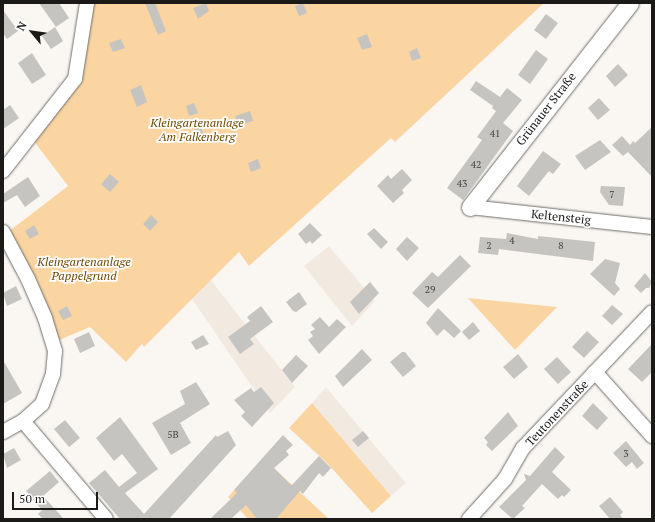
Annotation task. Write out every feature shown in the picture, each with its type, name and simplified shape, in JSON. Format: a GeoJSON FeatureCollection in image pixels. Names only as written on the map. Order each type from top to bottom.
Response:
{"type":"FeatureCollection","features":[{"type":"Feature","properties":{"kind":"street"},"geometry":{"type":"LineString","coordinates":[[3,171],[75,79],[87,3]]}},
{"type":"Feature","properties":{"kind":"street","name":"Grünauer Straße"},"geometry":{"type":"LineString","coordinates":[[470,207],[623,5]]}},
{"type":"Feature","properties":{"kind":"street","name":"Keltensteig"},"geometry":{"type":"LineString","coordinates":[[470,207],[652,227]]}},
{"type":"Feature","properties":{"kind":"street"},"geometry":{"type":"LineString","coordinates":[[3,232],[28,279],[50,331],[55,351],[49,390],[42,404],[23,421],[3,432]]}},
{"type":"Feature","properties":{"kind":"street","name":"Teutonenstraße"},"geometry":{"type":"LineString","coordinates":[[469,519],[505,479],[510,467],[524,448],[652,312]]}},
{"type":"Feature","properties":{"kind":"street"},"geometry":{"type":"LineString","coordinates":[[595,372],[652,436]]}},
{"type":"Feature","properties":{"kind":"street"},"geometry":{"type":"LineString","coordinates":[[23,421],[106,519]]}},
{"type":"Feature","properties":{"kind":"shaded area"},"geometry":{"type":"Polygon","coordinates":[[[329,246],[375,301],[352,326],[304,266],[329,246]]]}},
{"type":"Feature","properties":{"kind":"shaded area"},"geometry":{"type":"Polygon","coordinates":[[[210,279],[295,387],[270,413],[192,299],[210,279]]]}},
{"type":"Feature","properties":{"kind":"shaded area"},"geometry":{"type":"Polygon","coordinates":[[[326,387],[406,483],[391,496],[312,403],[326,387]]]}},
{"type":"Feature","properties":{"kind":"green space","name":"Kleingartenanlage Am Falkenberg"},"geometry":{"type":"Polygon","coordinates":[[[92,3],[544,3],[395,142],[391,138],[249,266],[239,252],[144,347],[142,344],[126,362],[90,327],[57,341],[8,232],[68,186],[33,140],[75,88],[92,3]]]}},
{"type":"Feature","properties":{"kind":"green space"},"geometry":{"type":"Polygon","coordinates":[[[468,298],[557,307],[515,350],[468,298]]]}},
{"type":"Feature","properties":{"kind":"green space"},"geometry":{"type":"Polygon","coordinates":[[[312,403],[391,496],[372,513],[328,464],[289,428],[312,403]]]}},
{"type":"Feature","properties":{"kind":"green space"},"geometry":{"type":"Polygon","coordinates":[[[263,458],[329,519],[248,519],[228,497],[263,458]]]}},
{"type":"Feature","properties":{"kind":"building"},"geometry":{"type":"Polygon","coordinates":[[[39,3],[59,3],[69,18],[56,27],[39,3]]]}},
{"type":"Feature","properties":{"kind":"building"},"geometry":{"type":"Polygon","coordinates":[[[145,3],[155,3],[166,31],[158,35],[145,3]]]}},
{"type":"Feature","properties":{"kind":"building"},"geometry":{"type":"Polygon","coordinates":[[[206,3],[209,11],[198,19],[193,8],[206,3]]]}},
{"type":"Feature","properties":{"kind":"building"},"geometry":{"type":"Polygon","coordinates":[[[303,3],[307,13],[299,16],[295,6],[303,3]]]}},
{"type":"Feature","properties":{"kind":"building"},"geometry":{"type":"Polygon","coordinates":[[[3,10],[18,31],[7,39],[3,33],[3,10]]]}},
{"type":"Feature","properties":{"kind":"building"},"geometry":{"type":"Polygon","coordinates":[[[546,14],[558,23],[546,39],[534,30],[546,14]]]}},
{"type":"Feature","properties":{"kind":"building"},"geometry":{"type":"Polygon","coordinates":[[[55,27],[63,41],[51,49],[42,36],[55,27]]]}},
{"type":"Feature","properties":{"kind":"building"},"geometry":{"type":"Polygon","coordinates":[[[367,34],[372,47],[362,50],[357,38],[367,34]]]}},
{"type":"Feature","properties":{"kind":"building"},"geometry":{"type":"Polygon","coordinates":[[[121,39],[125,48],[113,52],[109,43],[121,39]]]}},
{"type":"Feature","properties":{"kind":"building"},"geometry":{"type":"Polygon","coordinates":[[[417,48],[421,58],[412,61],[409,52],[417,48]]]}},
{"type":"Feature","properties":{"kind":"building"},"geometry":{"type":"Polygon","coordinates":[[[536,50],[548,59],[530,84],[518,75],[536,50]]]}},
{"type":"Feature","properties":{"kind":"building"},"geometry":{"type":"Polygon","coordinates":[[[32,53],[46,75],[32,84],[18,63],[32,53]]]}},
{"type":"Feature","properties":{"kind":"building"},"geometry":{"type":"Polygon","coordinates":[[[618,64],[628,75],[615,87],[606,76],[618,64]]]}},
{"type":"Feature","properties":{"kind":"building"},"geometry":{"type":"Polygon","coordinates":[[[476,81],[500,97],[507,88],[522,100],[503,123],[513,131],[463,200],[447,188],[482,140],[477,137],[496,111],[492,108],[493,106],[470,90],[476,81]]]}},
{"type":"Feature","properties":{"kind":"building"},"geometry":{"type":"Polygon","coordinates":[[[141,85],[147,102],[137,107],[130,90],[141,85]]]}},
{"type":"Feature","properties":{"kind":"building"},"geometry":{"type":"Polygon","coordinates":[[[599,98],[610,110],[598,120],[588,108],[599,98]]]}},
{"type":"Feature","properties":{"kind":"building"},"geometry":{"type":"Polygon","coordinates":[[[194,103],[198,113],[189,116],[186,106],[194,103]]]}},
{"type":"Feature","properties":{"kind":"building"},"geometry":{"type":"Polygon","coordinates":[[[10,105],[19,118],[3,129],[3,110],[10,105]]]}},
{"type":"Feature","properties":{"kind":"building"},"geometry":{"type":"Polygon","coordinates":[[[250,111],[253,121],[239,125],[235,116],[250,111]]]}},
{"type":"Feature","properties":{"kind":"building"},"geometry":{"type":"Polygon","coordinates":[[[201,127],[205,137],[196,140],[192,131],[201,127]]]}},
{"type":"Feature","properties":{"kind":"building"},"geometry":{"type":"Polygon","coordinates":[[[652,127],[652,177],[628,152],[623,156],[612,145],[622,136],[630,145],[633,141],[635,143],[652,127]]]}},
{"type":"Feature","properties":{"kind":"building"},"geometry":{"type":"Polygon","coordinates":[[[600,140],[611,152],[585,170],[575,156],[600,140]]]}},
{"type":"Feature","properties":{"kind":"building"},"geometry":{"type":"Polygon","coordinates":[[[543,151],[561,164],[553,174],[549,171],[529,196],[517,186],[543,151]]]}},
{"type":"Feature","properties":{"kind":"building"},"geometry":{"type":"Polygon","coordinates":[[[258,159],[261,168],[251,172],[248,163],[258,159]]]}},
{"type":"Feature","properties":{"kind":"building"},"geometry":{"type":"Polygon","coordinates":[[[402,169],[412,180],[402,190],[404,193],[393,203],[377,186],[388,175],[391,179],[402,169]]]}},
{"type":"Feature","properties":{"kind":"building"},"geometry":{"type":"Polygon","coordinates":[[[110,174],[119,182],[110,192],[101,184],[110,174]]]}},
{"type":"Feature","properties":{"kind":"building"},"geometry":{"type":"Polygon","coordinates":[[[28,177],[40,196],[25,207],[17,195],[3,203],[3,194],[28,177]]]}},
{"type":"Feature","properties":{"kind":"building"},"geometry":{"type":"Polygon","coordinates":[[[601,186],[625,187],[623,206],[609,205],[600,192],[601,186]]]}},
{"type":"Feature","properties":{"kind":"building"},"geometry":{"type":"Polygon","coordinates":[[[151,215],[158,222],[150,231],[143,224],[151,215]]]}},
{"type":"Feature","properties":{"kind":"building"},"geometry":{"type":"Polygon","coordinates":[[[310,223],[322,235],[312,244],[310,241],[306,244],[298,234],[310,223]]]}},
{"type":"Feature","properties":{"kind":"building"},"geometry":{"type":"Polygon","coordinates":[[[34,225],[39,234],[30,239],[25,231],[34,225]]]}},
{"type":"Feature","properties":{"kind":"building"},"geometry":{"type":"Polygon","coordinates":[[[374,228],[388,242],[381,249],[367,234],[374,228]]]}},
{"type":"Feature","properties":{"kind":"building"},"geometry":{"type":"Polygon","coordinates":[[[507,233],[538,239],[538,236],[595,242],[593,261],[499,249],[498,255],[478,253],[480,237],[506,239],[507,233]]]}},
{"type":"Feature","properties":{"kind":"building"},"geometry":{"type":"Polygon","coordinates":[[[407,237],[419,248],[407,261],[396,249],[407,237]]]}},
{"type":"Feature","properties":{"kind":"building"},"geometry":{"type":"Polygon","coordinates":[[[460,255],[471,266],[428,308],[412,293],[432,272],[438,277],[460,255]]]}},
{"type":"Feature","properties":{"kind":"building"},"geometry":{"type":"Polygon","coordinates":[[[605,259],[620,263],[615,283],[620,289],[614,296],[590,274],[605,259]]]}},
{"type":"Feature","properties":{"kind":"building"},"geometry":{"type":"Polygon","coordinates":[[[645,273],[652,282],[649,288],[646,288],[641,293],[634,286],[645,273]]]}},
{"type":"Feature","properties":{"kind":"building"},"geometry":{"type":"Polygon","coordinates":[[[370,282],[379,293],[359,314],[350,302],[370,282]]]}},
{"type":"Feature","properties":{"kind":"building"},"geometry":{"type":"Polygon","coordinates":[[[16,286],[22,299],[7,306],[3,293],[16,286]]]}},
{"type":"Feature","properties":{"kind":"building"},"geometry":{"type":"Polygon","coordinates":[[[299,292],[307,304],[296,312],[293,311],[286,302],[299,292]]]}},
{"type":"Feature","properties":{"kind":"building"},"geometry":{"type":"Polygon","coordinates":[[[612,305],[623,314],[612,325],[602,316],[612,305]]]}},
{"type":"Feature","properties":{"kind":"building"},"geometry":{"type":"Polygon","coordinates":[[[67,306],[72,316],[63,320],[58,311],[67,306]]]}},
{"type":"Feature","properties":{"kind":"building"},"geometry":{"type":"Polygon","coordinates":[[[261,306],[273,322],[250,339],[254,344],[240,354],[228,337],[250,321],[247,317],[261,306]]]}},
{"type":"Feature","properties":{"kind":"building"},"geometry":{"type":"Polygon","coordinates":[[[438,308],[461,331],[454,338],[444,329],[437,336],[426,323],[438,308]]]}},
{"type":"Feature","properties":{"kind":"building"},"geometry":{"type":"Polygon","coordinates":[[[320,317],[329,327],[337,319],[346,327],[319,354],[308,340],[313,336],[310,332],[315,329],[311,325],[320,317]]]}},
{"type":"Feature","properties":{"kind":"building"},"geometry":{"type":"Polygon","coordinates":[[[473,322],[480,331],[469,340],[462,332],[473,322]]]}},
{"type":"Feature","properties":{"kind":"building"},"geometry":{"type":"Polygon","coordinates":[[[587,331],[599,342],[584,358],[572,347],[587,331]]]}},
{"type":"Feature","properties":{"kind":"building"},"geometry":{"type":"Polygon","coordinates":[[[89,332],[95,346],[80,353],[74,339],[89,332]]]}},
{"type":"Feature","properties":{"kind":"building"},"geometry":{"type":"Polygon","coordinates":[[[203,335],[209,344],[196,350],[191,342],[203,335]]]}},
{"type":"Feature","properties":{"kind":"building"},"geometry":{"type":"Polygon","coordinates":[[[652,344],[652,372],[642,382],[628,369],[652,344]]]}},
{"type":"Feature","properties":{"kind":"building"},"geometry":{"type":"Polygon","coordinates":[[[362,349],[372,360],[343,387],[335,376],[362,349]]]}},
{"type":"Feature","properties":{"kind":"building"},"geometry":{"type":"Polygon","coordinates":[[[402,352],[405,352],[416,366],[403,377],[390,362],[402,352]]]}},
{"type":"Feature","properties":{"kind":"building"},"geometry":{"type":"Polygon","coordinates":[[[518,354],[528,367],[514,379],[503,367],[518,354]]]}},
{"type":"Feature","properties":{"kind":"building"},"geometry":{"type":"Polygon","coordinates":[[[296,355],[308,366],[292,383],[282,370],[296,355]]]}},
{"type":"Feature","properties":{"kind":"building"},"geometry":{"type":"Polygon","coordinates":[[[557,357],[571,372],[558,384],[544,369],[557,357]]]}},
{"type":"Feature","properties":{"kind":"building"},"geometry":{"type":"Polygon","coordinates":[[[3,360],[22,393],[3,404],[3,360]]]}},
{"type":"Feature","properties":{"kind":"building"},"geometry":{"type":"Polygon","coordinates":[[[196,382],[210,404],[180,423],[191,443],[171,455],[152,423],[185,404],[180,391],[196,382]]]}},
{"type":"Feature","properties":{"kind":"building"},"geometry":{"type":"Polygon","coordinates":[[[261,387],[274,403],[252,427],[241,416],[245,412],[234,400],[251,388],[254,392],[261,387]]]}},
{"type":"Feature","properties":{"kind":"building"},"geometry":{"type":"Polygon","coordinates":[[[593,403],[608,418],[597,430],[582,416],[593,403]]]}},
{"type":"Feature","properties":{"kind":"building"},"geometry":{"type":"Polygon","coordinates":[[[508,412],[518,426],[492,451],[486,445],[488,442],[484,438],[508,412]]]}},
{"type":"Feature","properties":{"kind":"building"},"geometry":{"type":"Polygon","coordinates":[[[120,417],[158,469],[125,493],[144,514],[216,435],[217,437],[228,431],[236,445],[169,519],[120,519],[89,483],[105,470],[119,487],[137,473],[122,454],[114,461],[96,438],[120,417]]]}},
{"type":"Feature","properties":{"kind":"building"},"geometry":{"type":"Polygon","coordinates":[[[65,420],[80,438],[69,447],[54,429],[65,420]]]}},
{"type":"Feature","properties":{"kind":"building"},"geometry":{"type":"Polygon","coordinates":[[[363,431],[369,438],[358,447],[352,440],[363,431]]]}},
{"type":"Feature","properties":{"kind":"building"},"geometry":{"type":"Polygon","coordinates":[[[283,435],[293,445],[286,451],[289,455],[274,468],[289,483],[292,485],[319,456],[331,468],[323,477],[319,473],[303,494],[300,491],[276,519],[257,519],[246,505],[231,519],[210,519],[237,493],[234,490],[283,435]]]}},
{"type":"Feature","properties":{"kind":"building"},"geometry":{"type":"Polygon","coordinates":[[[626,441],[644,463],[637,469],[632,462],[626,467],[613,453],[626,441]]]}},
{"type":"Feature","properties":{"kind":"building"},"geometry":{"type":"Polygon","coordinates":[[[555,447],[565,457],[552,472],[571,490],[564,497],[562,495],[558,499],[542,484],[522,506],[525,508],[513,519],[499,507],[526,480],[524,474],[530,476],[555,447]]]}},
{"type":"Feature","properties":{"kind":"building"},"geometry":{"type":"Polygon","coordinates":[[[14,448],[21,460],[7,468],[3,454],[14,448]]]}},
{"type":"Feature","properties":{"kind":"building"},"geometry":{"type":"Polygon","coordinates":[[[50,471],[59,482],[43,496],[64,519],[43,519],[38,514],[42,510],[26,491],[50,471]]]}},
{"type":"Feature","properties":{"kind":"building"},"geometry":{"type":"Polygon","coordinates":[[[610,497],[623,512],[620,515],[623,519],[610,519],[599,506],[610,497]]]}},
{"type":"Feature","properties":{"kind":"park label","name":"Kleingartenanlage Pappelgrund"},"geometry":{"type":"Point","coordinates":[84,269]}}]}
